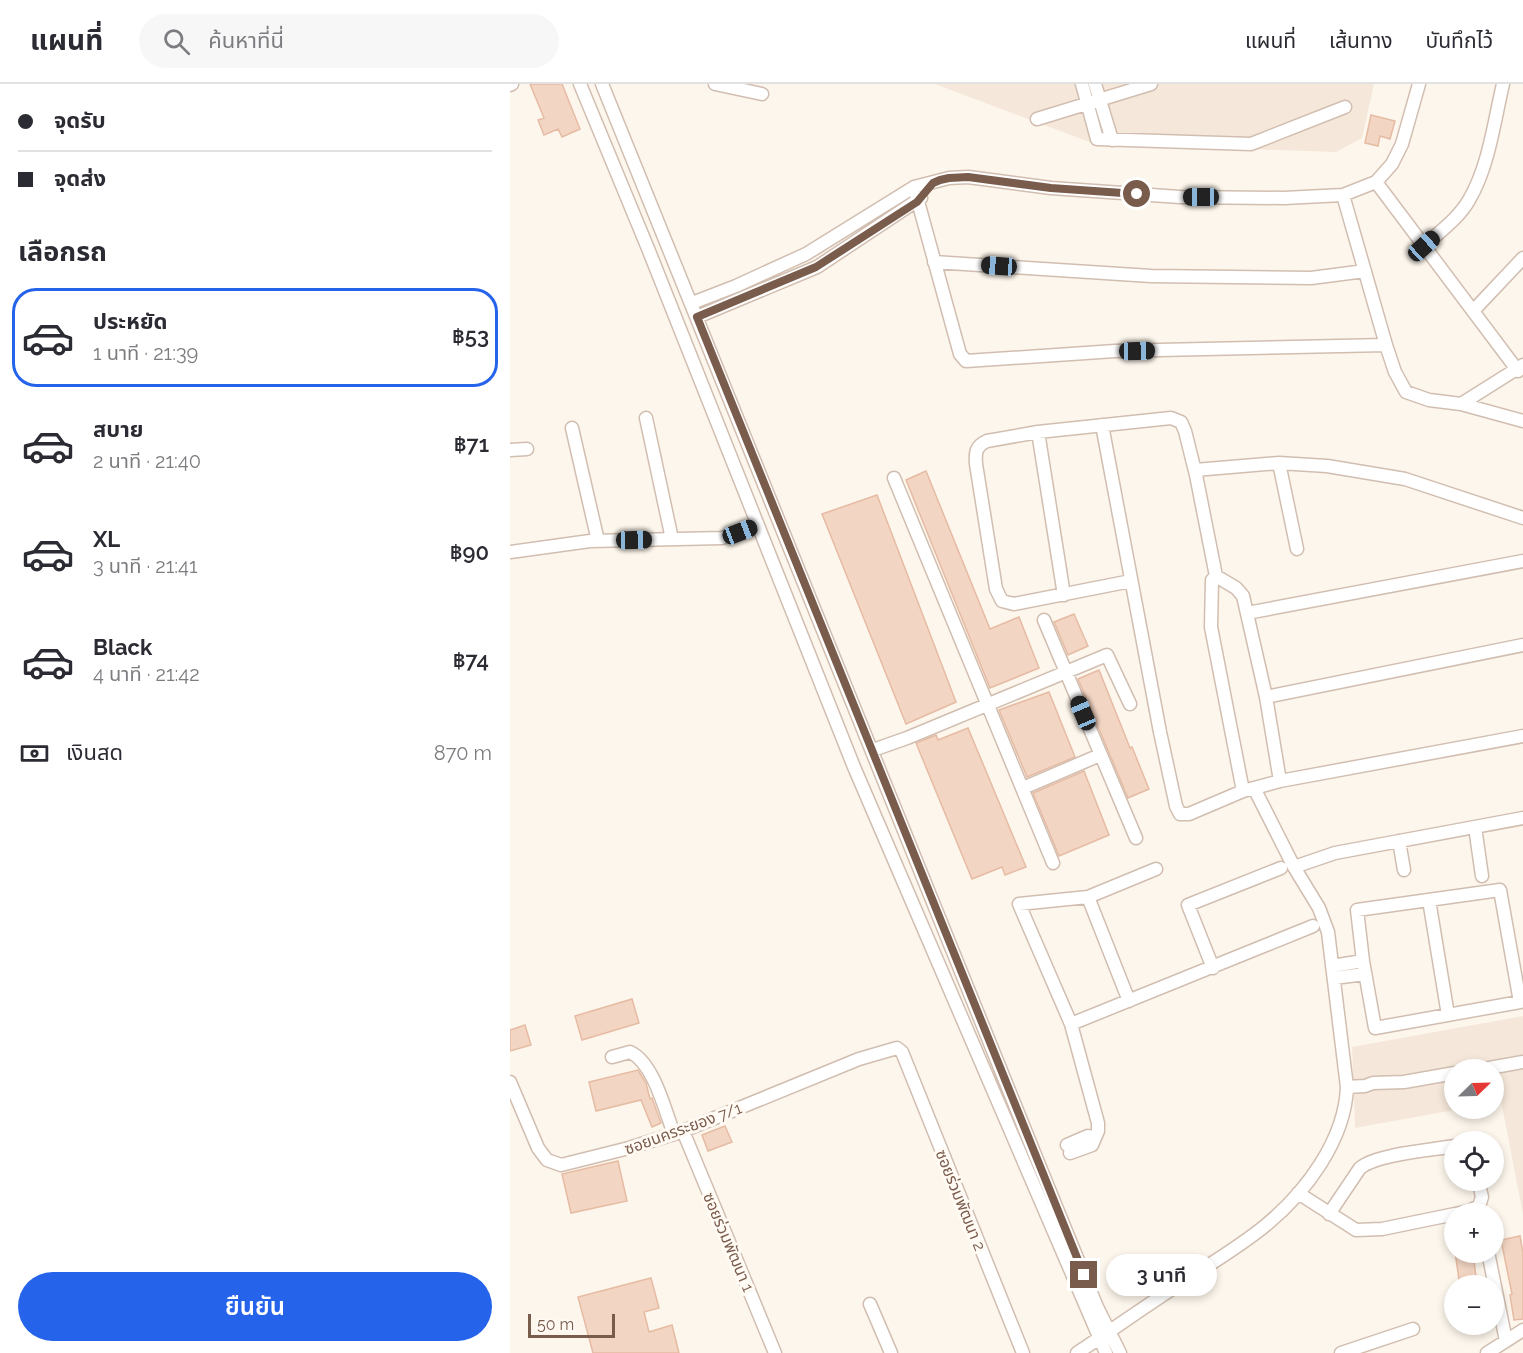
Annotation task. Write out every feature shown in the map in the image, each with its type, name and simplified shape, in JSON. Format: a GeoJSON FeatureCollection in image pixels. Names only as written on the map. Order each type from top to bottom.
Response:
{"type":"FeatureCollection","features":[{"type":"Feature","properties":{"kind":"street"},"geometry":{"type":"LineString","coordinates":[[580,84],[864,789],[1104,1336],[1120,1353]]}},
{"type":"Feature","properties":{"kind":"street"},"geometry":{"type":"LineString","coordinates":[[603,84],[1040,1167],[1104,1336],[1106,1353]]}},
{"type":"Feature","properties":{"kind":"street"},"geometry":{"type":"LineString","coordinates":[[715,84],[762,94]]}},
{"type":"Feature","properties":{"kind":"street"},"geometry":{"type":"LineString","coordinates":[[1082,84],[1094,100],[1112,140]]}},
{"type":"Feature","properties":{"kind":"street"},"geometry":{"type":"LineString","coordinates":[[1095,84],[1097,140],[1251,144],[1344,107]]}},
{"type":"Feature","properties":{"kind":"street"},"geometry":{"type":"LineString","coordinates":[[1037,119],[1151,84]]}},
{"type":"Feature","properties":{"kind":"street"},"geometry":{"type":"LineString","coordinates":[[692,303],[806,254],[914,187],[949,178],[968,177],[1051,188],[1180,197],[1284,198],[1343,195],[1376,182],[1392,164],[1402,144],[1419,84]]}},
{"type":"Feature","properties":{"kind":"street"},"geometry":{"type":"LineString","coordinates":[[1424,246],[1459,214],[1469,200],[1485,161],[1503,84]]}},
{"type":"Feature","properties":{"kind":"street"},"geometry":{"type":"LineString","coordinates":[[1376,182],[1473,311],[1520,368],[1461,404]]}},
{"type":"Feature","properties":{"kind":"street"},"geometry":{"type":"LineString","coordinates":[[697,317],[816,267],[917,202],[933,183]]}},
{"type":"Feature","properties":{"kind":"street"},"geometry":{"type":"LineString","coordinates":[[914,187],[960,354],[966,361],[1115,351],[1386,345]]}},
{"type":"Feature","properties":{"kind":"street"},"geometry":{"type":"LineString","coordinates":[[1343,195],[1386,345],[1395,372],[1406,392],[1429,400],[1461,404],[1523,421]]}},
{"type":"Feature","properties":{"kind":"street"},"geometry":{"type":"LineString","coordinates":[[1473,311],[1523,258]]}},
{"type":"Feature","properties":{"kind":"street"},"geometry":{"type":"LineString","coordinates":[[934,261],[1151,276],[1311,278],[1365,271]]}},
{"type":"Feature","properties":{"kind":"street"},"geometry":{"type":"LineString","coordinates":[[646,418],[672,539]]}},
{"type":"Feature","properties":{"kind":"street"},"geometry":{"type":"LineString","coordinates":[[1131,581],[1010,604],[1002,602],[996,589],[976,464],[976,449],[980,444],[1038,432],[1171,418],[1178,420],[1185,431],[1195,470],[1216,576],[1236,588],[1243,596],[1247,613],[1266,697],[1274,782],[1273,825]]}},
{"type":"Feature","properties":{"kind":"street"},"geometry":{"type":"LineString","coordinates":[[1102,425],[1160,732],[1177,810],[1180,814],[1189,814],[1249,789],[1274,782],[1523,736]]}},
{"type":"Feature","properties":{"kind":"street"},"geometry":{"type":"LineString","coordinates":[[572,428],[597,541]]}},
{"type":"Feature","properties":{"kind":"street"},"geometry":{"type":"LineString","coordinates":[[1038,432],[1065,595]]}},
{"type":"Feature","properties":{"kind":"street"},"geometry":{"type":"LineString","coordinates":[[510,450],[527,449]]}},
{"type":"Feature","properties":{"kind":"street"},"geometry":{"type":"LineString","coordinates":[[1195,470],[1279,463],[1327,466],[1406,479],[1523,518]]}},
{"type":"Feature","properties":{"kind":"street"},"geometry":{"type":"LineString","coordinates":[[1279,463],[1297,549]]}},
{"type":"Feature","properties":{"kind":"street"},"geometry":{"type":"LineString","coordinates":[[894,478],[1053,863]]}},
{"type":"Feature","properties":{"kind":"street"},"geometry":{"type":"LineString","coordinates":[[510,552],[597,541],[722,538],[757,525]]}},
{"type":"Feature","properties":{"kind":"street"},"geometry":{"type":"LineString","coordinates":[[1247,613],[1523,561]]}},
{"type":"Feature","properties":{"kind":"street"},"geometry":{"type":"LineString","coordinates":[[1077,1353],[1266,1226],[1298,1193],[1333,1141],[1347,1102],[1347,1084],[1328,932],[1322,915],[1273,825],[1249,789],[1211,627],[1212,580],[1216,576]]}},
{"type":"Feature","properties":{"kind":"street"},"geometry":{"type":"LineString","coordinates":[[1044,620],[1136,838]]}},
{"type":"Feature","properties":{"kind":"street"},"geometry":{"type":"LineString","coordinates":[[801,636],[823,627]]}},
{"type":"Feature","properties":{"kind":"street"},"geometry":{"type":"LineString","coordinates":[[1266,697],[1523,645]]}},
{"type":"Feature","properties":{"kind":"street"},"geometry":{"type":"LineString","coordinates":[[873,750],[1107,655],[1130,704]]}},
{"type":"Feature","properties":{"kind":"street"},"geometry":{"type":"LineString","coordinates":[[1023,788],[1100,755]]}},
{"type":"Feature","properties":{"kind":"street"},"geometry":{"type":"LineString","coordinates":[[1294,867],[1335,853],[1523,818]]}},
{"type":"Feature","properties":{"kind":"street"},"geometry":{"type":"LineString","coordinates":[[1475,826],[1482,876]]}},
{"type":"Feature","properties":{"kind":"street"},"geometry":{"type":"LineString","coordinates":[[1399,841],[1404,870]]}},
{"type":"Feature","properties":{"kind":"street"},"geometry":{"type":"LineString","coordinates":[[1213,968],[1188,905],[1281,868]]}},
{"type":"Feature","properties":{"kind":"street"},"geometry":{"type":"LineString","coordinates":[[1069,1149],[1088,1136],[1094,1138],[1098,1131],[1098,1123],[1071,1024],[1019,904],[1088,897],[1156,869]]}},
{"type":"Feature","properties":{"kind":"street"},"geometry":{"type":"LineString","coordinates":[[1500,890],[1520,1002],[1375,1028],[1364,967],[1357,910],[1500,890]]}},
{"type":"Feature","properties":{"kind":"street"},"geometry":{"type":"LineString","coordinates":[[1088,897],[1129,1001]]}},
{"type":"Feature","properties":{"kind":"street"},"geometry":{"type":"LineString","coordinates":[[1429,900],[1448,1015]]}},
{"type":"Feature","properties":{"kind":"street"},"geometry":{"type":"LineString","coordinates":[[1071,1024],[1313,926]]}},
{"type":"Feature","properties":{"kind":"street"},"geometry":{"type":"LineString","coordinates":[[1333,972],[1364,967]]}},
{"type":"Feature","properties":{"kind":"street","name":"ซอยนครระยอง 7/1"},"geometry":{"type":"LineString","coordinates":[[510,1082],[538,1148],[547,1160],[561,1165],[598,1157],[679,1133],[858,1059],[897,1048]]}},
{"type":"Feature","properties":{"kind":"street","name":"ซอยร่วมพัฒนา 2"},"geometry":{"type":"LineString","coordinates":[[897,1048],[902,1052],[1023,1353]]}},
{"type":"Feature","properties":{"kind":"street","name":"ซอยร่วมพัฒนา 1"},"geometry":{"type":"LineString","coordinates":[[612,1057],[630,1052],[641,1059],[651,1074],[775,1353]]}},
{"type":"Feature","properties":{"kind":"street"},"geometry":{"type":"LineString","coordinates":[[1504,1065],[1523,1062]]}},
{"type":"Feature","properties":{"kind":"street"},"geometry":{"type":"LineString","coordinates":[[1347,1084],[1365,1086],[1373,1083],[1404,1082],[1444,1075]]}},
{"type":"Feature","properties":{"kind":"street"},"geometry":{"type":"LineString","coordinates":[[1329,1214],[1365,1164],[1380,1159],[1444,1148]]}},
{"type":"Feature","properties":{"kind":"street"},"geometry":{"type":"LineString","coordinates":[[1298,1193],[1356,1230],[1363,1231],[1444,1216]]}},
{"type":"Feature","properties":{"kind":"street"},"geometry":{"type":"LineString","coordinates":[[1490,1263],[1506,1341]]}},
{"type":"Feature","properties":{"kind":"street"},"geometry":{"type":"LineString","coordinates":[[870,1304],[891,1353]]}},
{"type":"Feature","properties":{"kind":"street"},"geometry":{"type":"LineString","coordinates":[[1341,1353],[1413,1329]]}},
{"type":"Feature","properties":{"kind":"street"},"geometry":{"type":"LineString","coordinates":[[1487,1353],[1523,1330]]}},
{"type":"Feature","properties":{"kind":"shaded area"},"geometry":{"type":"Polygon","coordinates":[[[935,84],[1374,84],[1362,138],[1336,152],[1095,144],[935,84]]]}},
{"type":"Feature","properties":{"kind":"shaded area"},"geometry":{"type":"Polygon","coordinates":[[[1523,1016],[1523,1214],[1504,1116],[1504,1059],[1444,1059],[1444,1112],[1355,1128],[1352,1047],[1523,1016]]]}},
{"type":"Feature","properties":{"kind":"building"},"geometry":{"type":"Polygon","coordinates":[[[530,84],[562,84],[580,129],[562,137],[558,129],[544,135],[538,120],[544,118],[530,84]]]}},
{"type":"Feature","properties":{"kind":"building"},"geometry":{"type":"Polygon","coordinates":[[[1371,115],[1395,121],[1390,139],[1380,136],[1378,146],[1365,143],[1371,115]]]}},
{"type":"Feature","properties":{"kind":"building"},"geometry":{"type":"Polygon","coordinates":[[[926,471],[990,629],[1019,617],[1039,668],[990,688],[906,480],[926,471]]]}},
{"type":"Feature","properties":{"kind":"building"},"geometry":{"type":"Polygon","coordinates":[[[877,495],[956,702],[906,724],[822,514],[877,495]]]}},
{"type":"Feature","properties":{"kind":"building"},"geometry":{"type":"Polygon","coordinates":[[[1074,614],[1088,646],[1068,655],[1054,622],[1074,614]]]}},
{"type":"Feature","properties":{"kind":"building"},"geometry":{"type":"Polygon","coordinates":[[[1099,670],[1149,789],[1128,798],[1078,679],[1099,670]]]}},
{"type":"Feature","properties":{"kind":"building"},"geometry":{"type":"Polygon","coordinates":[[[1049,692],[1075,757],[1027,777],[999,710],[1049,692]]]}},
{"type":"Feature","properties":{"kind":"building"},"geometry":{"type":"Polygon","coordinates":[[[968,728],[1026,867],[1005,875],[1002,867],[972,879],[916,743],[936,735],[938,740],[968,728]]]}},
{"type":"Feature","properties":{"kind":"building"},"geometry":{"type":"Polygon","coordinates":[[[1084,771],[1109,835],[1059,856],[1033,793],[1084,771]]]}},
{"type":"Feature","properties":{"kind":"building"},"geometry":{"type":"Polygon","coordinates":[[[632,999],[639,1023],[582,1040],[575,1016],[632,999]]]}},
{"type":"Feature","properties":{"kind":"building"},"geometry":{"type":"Polygon","coordinates":[[[525,1025],[531,1045],[510,1051],[510,1030],[525,1025]]]}},
{"type":"Feature","properties":{"kind":"building"},"geometry":{"type":"Polygon","coordinates":[[[638,1070],[646,1083],[650,1099],[652,1098],[661,1123],[652,1127],[641,1100],[596,1111],[589,1082],[638,1070]]]}},
{"type":"Feature","properties":{"kind":"building"},"geometry":{"type":"Polygon","coordinates":[[[725,1126],[732,1142],[708,1151],[702,1135],[725,1126]]]}},
{"type":"Feature","properties":{"kind":"building"},"geometry":{"type":"Polygon","coordinates":[[[618,1161],[627,1201],[571,1213],[562,1174],[618,1161]]]}},
{"type":"Feature","properties":{"kind":"building"},"geometry":{"type":"Polygon","coordinates":[[[1520,1236],[1523,1253],[1523,1319],[1514,1320],[1510,1295],[1512,1294],[1504,1255],[1504,1239],[1520,1236]]]}},
{"type":"Feature","properties":{"kind":"building"},"geometry":{"type":"Polygon","coordinates":[[[1457,1263],[1474,1263],[1476,1275],[1458,1275],[1457,1263]]]}},
{"type":"Feature","properties":{"kind":"building"},"geometry":{"type":"Polygon","coordinates":[[[651,1278],[659,1308],[644,1312],[649,1332],[672,1325],[679,1353],[593,1353],[578,1297],[651,1278]]]}},
{"type":"Feature","properties":{"kind":"route"},"geometry":{"type":"LineString","coordinates":[[1084,1275],[697,317],[816,267],[917,202],[933,183],[940,180],[968,177],[1051,188],[1137,194]]}}]}
